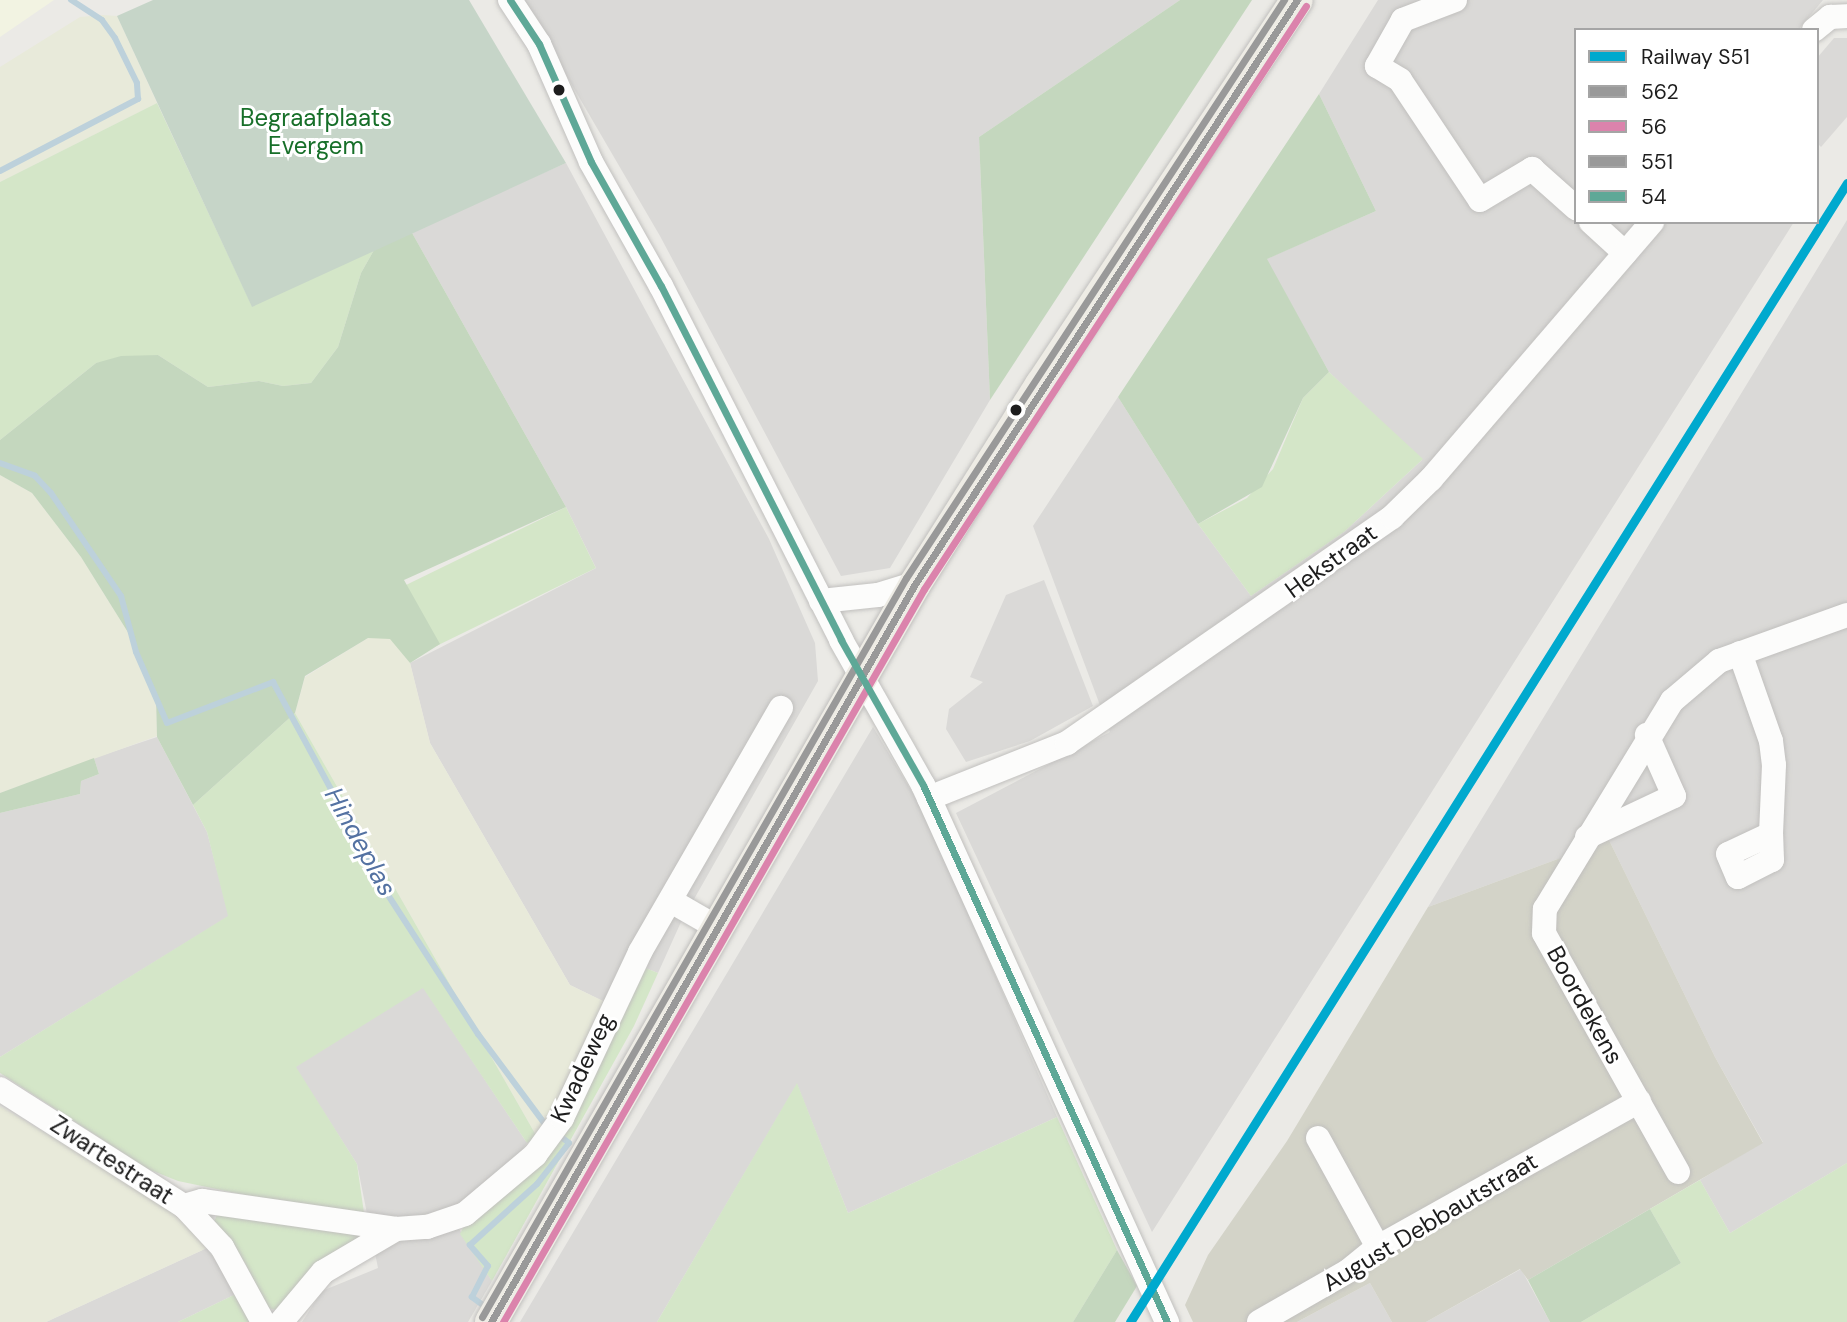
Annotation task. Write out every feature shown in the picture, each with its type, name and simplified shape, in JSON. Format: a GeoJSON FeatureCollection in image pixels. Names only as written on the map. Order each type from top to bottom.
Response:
{"type":"FeatureCollection","features":[{"type":"Feature","properties":{"kind":"main road","name":"Kwadeweg"},"geometry":{"type":"LineString","coordinates":[[491,1322],[915,584],[1041,386],[1297,0]]}},
{"type":"Feature","properties":{"kind":"street"},"geometry":{"type":"LineString","coordinates":[[1455,0],[1403,20],[1377,66],[1401,80],[1480,200],[1532,169],[1574,206]]}},
{"type":"Feature","properties":{"kind":"street"},"geometry":{"type":"LineString","coordinates":[[515,1],[539,44],[591,162],[661,286],[821,601],[929,799],[1167,1322]]}},
{"type":"Feature","properties":{"kind":"street"},"geometry":{"type":"LineString","coordinates":[[1816,28],[1830,16],[1847,16]]}},
{"type":"Feature","properties":{"kind":"street"},"geometry":{"type":"LineString","coordinates":[[1593,224],[1625,253]]}},
{"type":"Feature","properties":{"kind":"street","name":"Hekstraat"},"geometry":{"type":"LineString","coordinates":[[929,799],[1067,743],[1392,517],[1431,479],[1650,224]]}},
{"type":"Feature","properties":{"kind":"street"},"geometry":{"type":"LineString","coordinates":[[821,601],[878,595],[915,584]]}},
{"type":"Feature","properties":{"kind":"street","name":"Boordekens"},"geometry":{"type":"LineString","coordinates":[[1678,1172],[1542,923],[1587,837],[1647,735],[1672,701],[1704,670],[1740,653],[1847,615]]}},
{"type":"Feature","properties":{"kind":"street"},"geometry":{"type":"LineString","coordinates":[[1740,653],[1771,741],[1771,834]]}},
{"type":"Feature","properties":{"kind":"street","name":"Kwadeweg"},"geometry":{"type":"LineString","coordinates":[[281,1322],[323,1272],[396,1230],[427,1227],[465,1214],[535,1155],[562,1118],[610,1009],[781,708]]}},
{"type":"Feature","properties":{"kind":"street"},"geometry":{"type":"LineString","coordinates":[[1587,837],[1674,796],[1647,735]]}},
{"type":"Feature","properties":{"kind":"street"},"geometry":{"type":"LineString","coordinates":[[671,901],[718,928]]}},
{"type":"Feature","properties":{"kind":"street","name":"Zwartestraat"},"geometry":{"type":"LineString","coordinates":[[0,1089],[184,1206],[202,1201],[396,1230]]}},
{"type":"Feature","properties":{"kind":"street","name":"August Debbautstraat"},"geometry":{"type":"LineString","coordinates":[[1259,1322],[1349,1271],[1378,1247],[1639,1101]]}},
{"type":"Feature","properties":{"kind":"street"},"geometry":{"type":"LineString","coordinates":[[1318,1138],[1378,1247]]}},
{"type":"Feature","properties":{"kind":"street"},"geometry":{"type":"LineString","coordinates":[[184,1206],[222,1247],[263,1322]]}},
{"type":"Feature","properties":{"kind":"shaded area"},"geometry":{"type":"Polygon","coordinates":[[[0,0],[54,0],[0,37],[0,0]]]}},
{"type":"Feature","properties":{"kind":"shaded area"},"geometry":{"type":"Polygon","coordinates":[[[516,0],[1180,0],[979,137],[990,400],[890,568],[841,576],[660,236],[555,56],[516,0]]]}},
{"type":"Feature","properties":{"kind":"shaded area"},"geometry":{"type":"Polygon","coordinates":[[[1378,0],[1823,0],[1800,28],[1574,28],[1574,224],[1793,224],[1152,1232],[956,813],[1110,732],[1033,526],[1118,397],[1198,524],[1251,596],[1344,532],[1422,460],[1329,372],[1266,259],[1376,211],[1319,94],[1378,0]]]}},
{"type":"Feature","properties":{"kind":"shaded area"},"geometry":{"type":"Polygon","coordinates":[[[117,16],[157,103],[0,182],[0,67],[80,17],[117,16]]]}},
{"type":"Feature","properties":{"kind":"shaded area"},"geometry":{"type":"Polygon","coordinates":[[[1834,38],[1847,38],[1847,117],[1821,147],[1819,145],[1819,56],[1834,38]]]}},
{"type":"Feature","properties":{"kind":"shaded area"},"geometry":{"type":"Polygon","coordinates":[[[566,163],[769,539],[815,643],[818,681],[681,922],[658,973],[643,967],[605,1002],[570,985],[430,743],[410,663],[596,568],[566,507],[411,231],[566,163]]]}},
{"type":"Feature","properties":{"kind":"shaded area"},"geometry":{"type":"Polygon","coordinates":[[[1847,220],[1847,1163],[1730,1233],[1700,1180],[1763,1142],[1715,1057],[1609,840],[1428,907],[1847,220]]]}},
{"type":"Feature","properties":{"kind":"shaded area"},"geometry":{"type":"Polygon","coordinates":[[[0,475],[32,493],[81,557],[129,634],[156,697],[157,736],[0,793],[0,475]]]}},
{"type":"Feature","properties":{"kind":"shaded area"},"geometry":{"type":"Polygon","coordinates":[[[1044,580],[1093,706],[1030,741],[966,762],[946,729],[949,709],[983,682],[970,677],[1006,595],[1044,580]]]}},
{"type":"Feature","properties":{"kind":"shaded area"},"geometry":{"type":"Polygon","coordinates":[[[368,638],[390,638],[410,663],[430,743],[570,985],[605,1002],[551,1117],[537,1137],[295,713],[305,677],[368,638]]]}},
{"type":"Feature","properties":{"kind":"shaded area"},"geometry":{"type":"Polygon","coordinates":[[[873,727],[924,812],[1057,1117],[848,1213],[797,1084],[657,1322],[520,1322],[873,727]]]}},
{"type":"Feature","properties":{"kind":"shaded area"},"geometry":{"type":"Polygon","coordinates":[[[157,737],[207,832],[229,916],[0,1057],[0,813],[80,794],[81,781],[99,774],[94,758],[157,737]]]}},
{"type":"Feature","properties":{"kind":"shaded area"},"geometry":{"type":"Polygon","coordinates":[[[1609,840],[1715,1057],[1763,1143],[1528,1280],[1520,1269],[1426,1322],[1392,1322],[1370,1283],[1297,1322],[1193,1322],[1185,1305],[1208,1255],[1287,1141],[1428,907],[1609,840]]]}},
{"type":"Feature","properties":{"kind":"shaded area"},"geometry":{"type":"Polygon","coordinates":[[[423,987],[527,1143],[508,1170],[449,1213],[492,1281],[468,1322],[302,1322],[322,1291],[378,1268],[357,1164],[295,1067],[423,987]]]}},
{"type":"Feature","properties":{"kind":"shaded area"},"geometry":{"type":"Polygon","coordinates":[[[0,1106],[171,1208],[207,1248],[46,1322],[0,1322],[0,1106]]]}},
{"type":"Feature","properties":{"kind":"shaded area"},"geometry":{"type":"Polygon","coordinates":[[[207,1248],[238,1293],[178,1322],[46,1322],[207,1248]]]}},
{"type":"Feature","properties":{"kind":"shaded area"},"geometry":{"type":"Polygon","coordinates":[[[1521,1269],[1550,1322],[1426,1322],[1521,1269]]]}},
{"type":"Feature","properties":{"kind":"shaded area"},"geometry":{"type":"Polygon","coordinates":[[[1370,1283],[1392,1322],[1297,1322],[1370,1283]]]}},
{"type":"Feature","properties":{"kind":"green space","name":"Begraafplaats Evergem"},"geometry":{"type":"Polygon","coordinates":[[[153,0],[469,0],[566,163],[252,307],[117,16],[153,0]]]}},
{"type":"Feature","properties":{"kind":"green space"},"geometry":{"type":"Polygon","coordinates":[[[1180,0],[1252,0],[990,400],[979,137],[1180,0]]]}},
{"type":"Feature","properties":{"kind":"green space"},"geometry":{"type":"Polygon","coordinates":[[[1319,94],[1376,211],[1267,259],[1329,372],[1303,398],[1262,487],[1198,524],[1118,397],[1319,94]]]}},
{"type":"Feature","properties":{"kind":"green space"},"geometry":{"type":"Polygon","coordinates":[[[157,103],[252,306],[374,250],[361,273],[338,347],[311,383],[283,386],[259,381],[208,387],[158,355],[96,363],[0,440],[0,182],[157,103]]]}},
{"type":"Feature","properties":{"kind":"green space"},"geometry":{"type":"Polygon","coordinates":[[[411,231],[566,507],[404,580],[440,644],[410,663],[390,639],[368,638],[305,676],[295,713],[193,805],[157,737],[156,697],[129,634],[81,557],[32,493],[0,475],[0,440],[96,363],[121,356],[158,355],[208,387],[259,381],[283,386],[311,383],[338,347],[361,273],[374,250],[411,231]]]}},
{"type":"Feature","properties":{"kind":"green space"},"geometry":{"type":"Polygon","coordinates":[[[1329,372],[1423,459],[1344,532],[1251,596],[1198,524],[1247,498],[1273,469],[1303,398],[1329,372]]]}},
{"type":"Feature","properties":{"kind":"green space"},"geometry":{"type":"Polygon","coordinates":[[[566,507],[596,568],[436,646],[406,585],[566,507]]]}},
{"type":"Feature","properties":{"kind":"green space"},"geometry":{"type":"Polygon","coordinates":[[[295,713],[537,1137],[527,1143],[423,988],[296,1067],[357,1164],[365,1220],[178,1181],[148,1169],[0,1073],[0,1057],[228,916],[207,832],[193,805],[295,713]]]}},
{"type":"Feature","properties":{"kind":"green space"},"geometry":{"type":"Polygon","coordinates":[[[94,758],[99,774],[81,781],[80,794],[0,813],[0,793],[94,758]]]}},
{"type":"Feature","properties":{"kind":"green space"},"geometry":{"type":"Polygon","coordinates":[[[643,967],[658,973],[634,1026],[492,1281],[460,1234],[468,1217],[497,1199],[643,967]]]}},
{"type":"Feature","properties":{"kind":"green space"},"geometry":{"type":"Polygon","coordinates":[[[797,1083],[848,1213],[1057,1117],[1117,1250],[1073,1322],[657,1322],[797,1083]]]}},
{"type":"Feature","properties":{"kind":"green space"},"geometry":{"type":"Polygon","coordinates":[[[1847,1163],[1847,1322],[1581,1322],[1681,1263],[1650,1209],[1700,1180],[1730,1233],[1847,1163]]]}},
{"type":"Feature","properties":{"kind":"green space"},"geometry":{"type":"Polygon","coordinates":[[[1650,1209],[1681,1263],[1581,1322],[1550,1322],[1528,1280],[1650,1209]]]}},
{"type":"Feature","properties":{"kind":"green space"},"geometry":{"type":"Polygon","coordinates":[[[218,1212],[367,1232],[276,1310],[268,1308],[245,1263],[214,1222],[218,1212]]]}},
{"type":"Feature","properties":{"kind":"green space"},"geometry":{"type":"Polygon","coordinates":[[[1117,1250],[1137,1286],[1115,1322],[1073,1322],[1117,1250]]]}},
{"type":"Feature","properties":{"kind":"green space"},"geometry":{"type":"Polygon","coordinates":[[[238,1293],[253,1322],[178,1322],[238,1293]]]}},
{"type":"Feature","properties":{"kind":"waterway","name":"Hindeplas"},"geometry":{"type":"LineString","coordinates":[[0,171],[138,99],[137,83],[115,38],[102,20],[71,0]]}},
{"type":"Feature","properties":{"kind":"waterway","name":"Hindeplas"},"geometry":{"type":"LineString","coordinates":[[0,463],[35,476],[51,493],[121,596],[136,652],[167,723],[273,682],[388,895],[478,1034],[547,1127]]}},
{"type":"Feature","properties":{"kind":"waterway","name":"Hindeplas"},"geometry":{"type":"LineString","coordinates":[[487,1308],[472,1297],[488,1266],[470,1245],[537,1184],[569,1143],[556,1133]]}},
{"type":"Feature","properties":{"kind":"rail line","name":"S51"},"geometry":{"type":"LineString","coordinates":[[1130,1322],[1847,183]]}},
{"type":"Feature","properties":{"kind":"transit line","name":"54"},"geometry":{"type":"LineString","coordinates":[[510,0],[539,44],[591,162],[661,286],[841,640],[923,785],[1167,1322]]}},
{"type":"Feature","properties":{"kind":"transit line","name":"551"},"geometry":{"type":"LineString","coordinates":[[482,1317],[906,578],[1284,0]]}},
{"type":"Feature","properties":{"kind":"transit line","name":"562"},"geometry":{"type":"LineString","coordinates":[[491,1322],[915,584],[1297,0]]}},
{"type":"Feature","properties":{"kind":"transit line","name":"56"},"geometry":{"type":"LineString","coordinates":[[503,1322],[924,589],[1306,6]]}}]}
